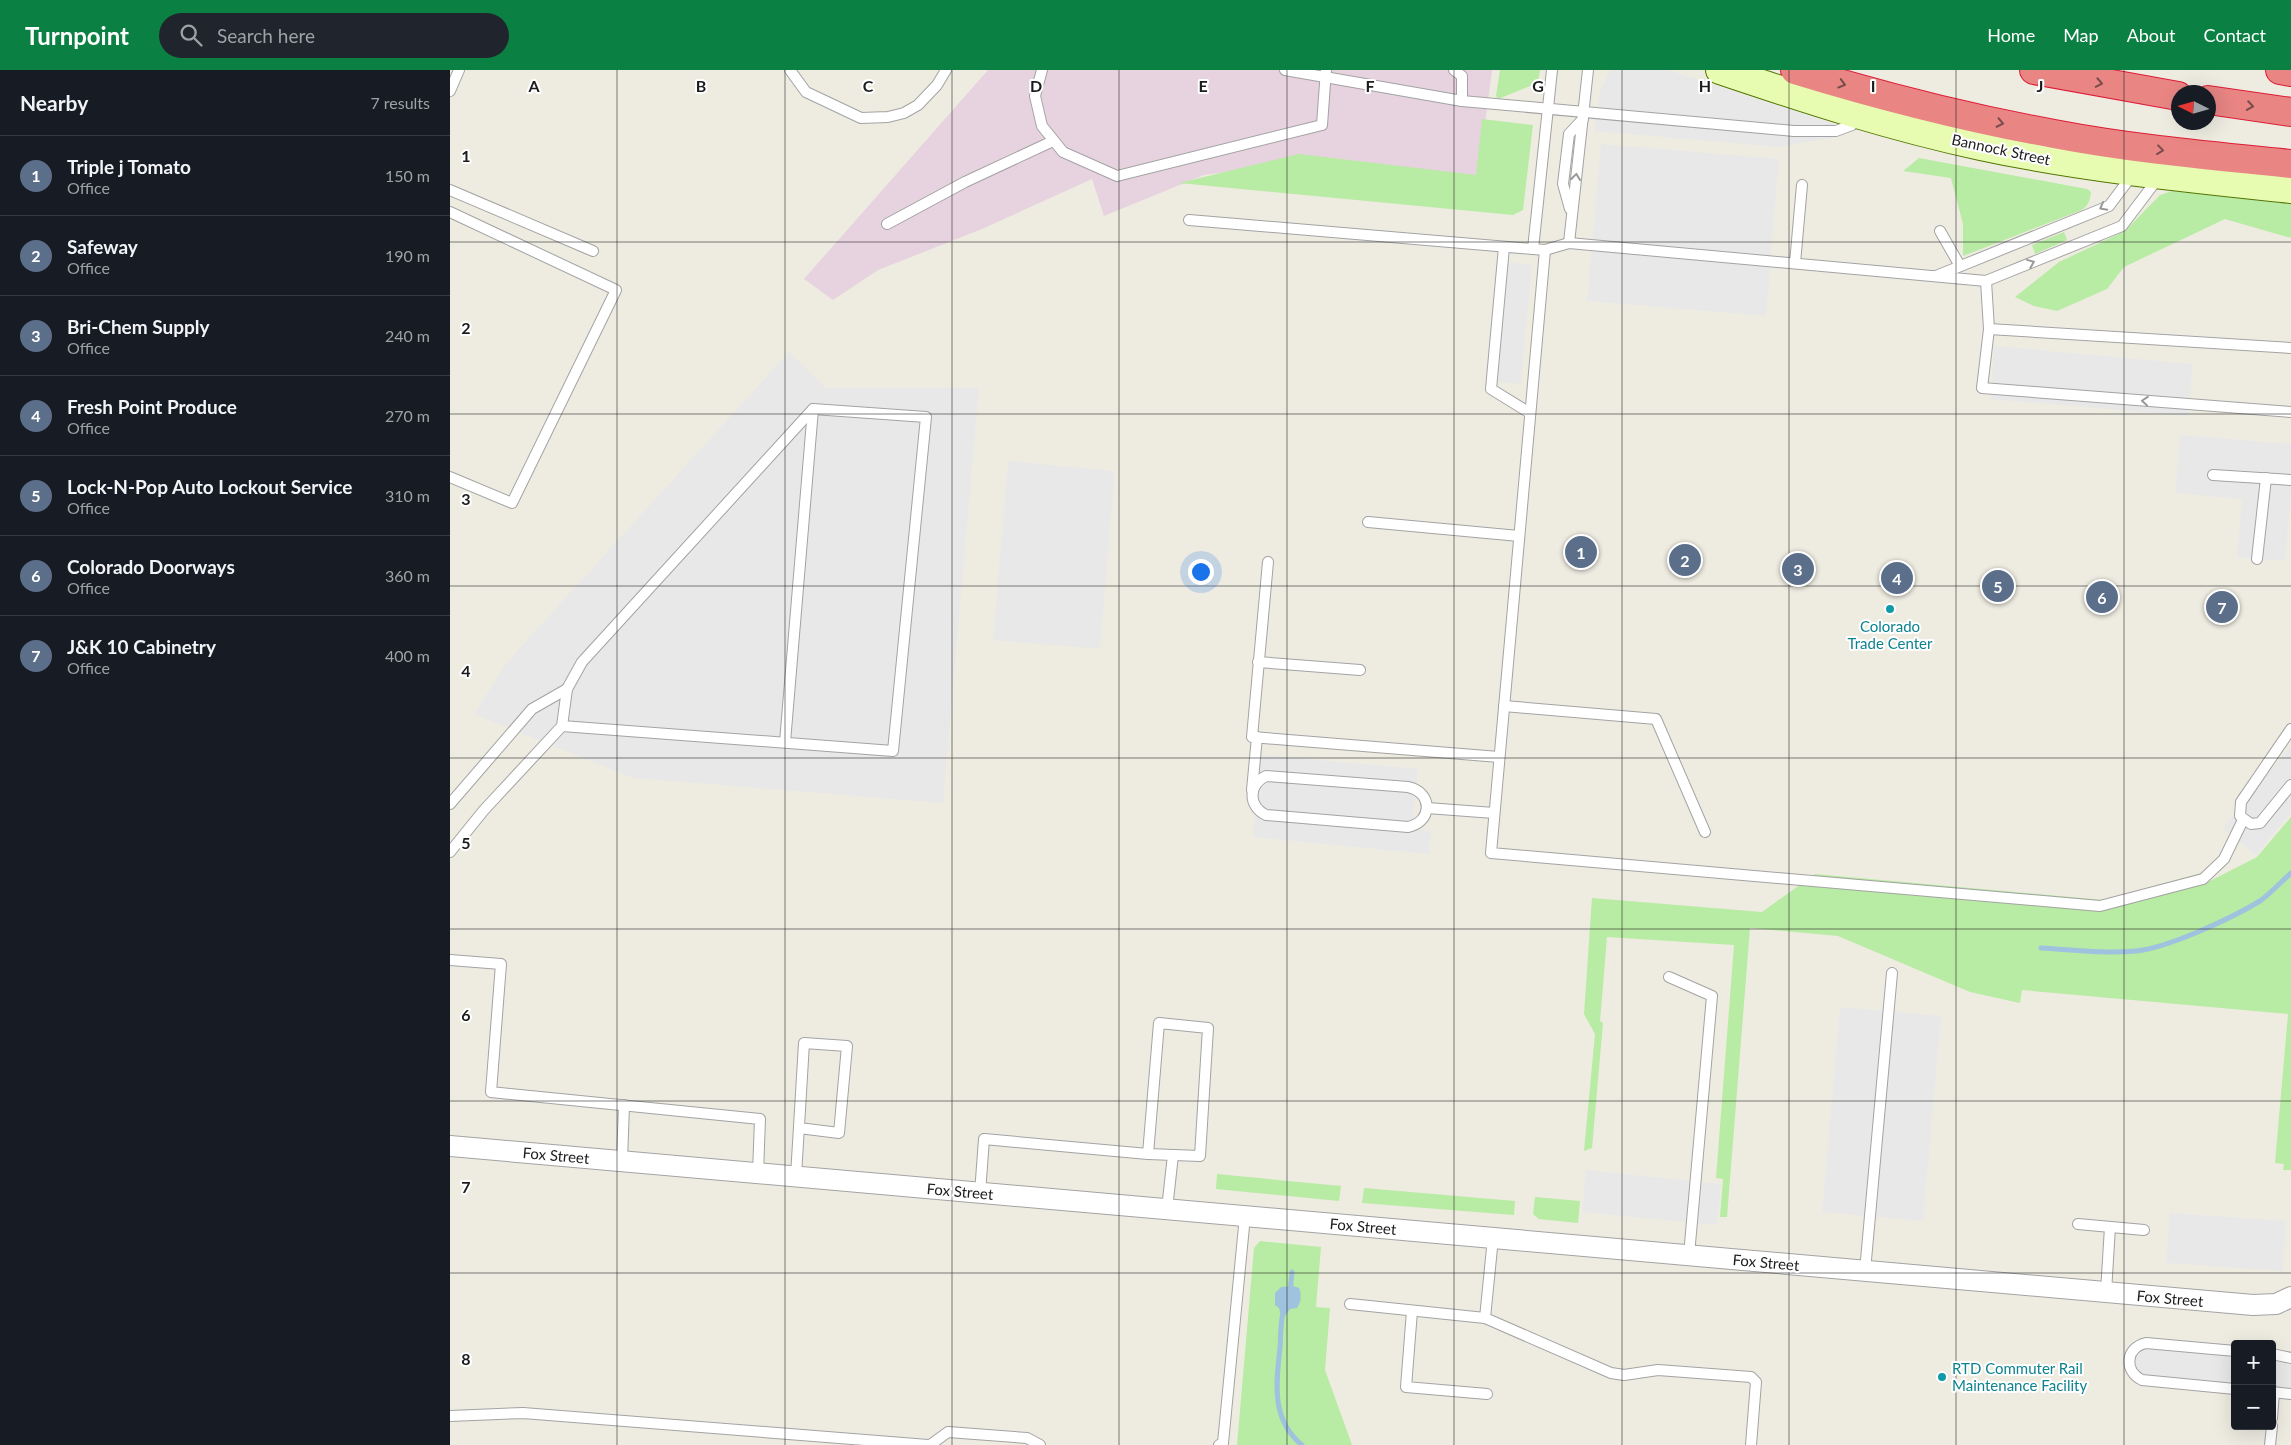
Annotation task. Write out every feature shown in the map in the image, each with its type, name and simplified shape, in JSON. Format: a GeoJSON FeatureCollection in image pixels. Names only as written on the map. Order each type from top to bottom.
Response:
{"type":"FeatureCollection","features":[{"type":"Feature","properties":{"kind":"highway"},"geometry":{"type":"LineString","coordinates":[[1796,70],[1894,99],[2054,134],[2165,151],[2291,164]]}},
{"type":"Feature","properties":{"kind":"highway"},"geometry":{"type":"LineString","coordinates":[[2034,70],[2171,95]]}},
{"type":"Feature","properties":{"kind":"highway"},"geometry":{"type":"LineString","coordinates":[[2280,70],[2291,72]]}},
{"type":"Feature","properties":{"kind":"highway"},"geometry":{"type":"LineString","coordinates":[[2216,101],[2291,112]]}},
{"type":"Feature","properties":{"kind":"street","name":"Bannock Street"},"geometry":{"type":"LineString","coordinates":[[1720,70],[1857,114],[1981,146],[2067,162],[2291,189]]}},
{"type":"Feature","properties":{"kind":"street","name":"Fox Street"},"geometry":{"type":"LineString","coordinates":[[450,1146],[2253,1305],[2284,1301]]}},
{"type":"Feature","properties":{"kind":"lane"},"geometry":{"type":"LineString","coordinates":[[450,91],[459,70]]}},
{"type":"Feature","properties":{"kind":"lane"},"geometry":{"type":"LineString","coordinates":[[790,70],[806,92],[861,118],[888,117],[904,113],[918,105],[937,85],[946,70]]}},
{"type":"Feature","properties":{"kind":"lane"},"geometry":{"type":"LineString","coordinates":[[1042,70],[1035,96],[1042,126],[1063,152],[1117,176],[1140,172],[1322,125],[1325,74]]}},
{"type":"Feature","properties":{"kind":"lane"},"geometry":{"type":"LineString","coordinates":[[1285,70],[1325,74],[1462,100],[1548,107],[1583,115],[1794,131],[1836,131],[1852,125],[1857,114]]}},
{"type":"Feature","properties":{"kind":"lane"},"geometry":{"type":"LineString","coordinates":[[1454,70],[1462,76],[1462,100]]}},
{"type":"Feature","properties":{"kind":"lane"},"geometry":{"type":"LineString","coordinates":[[1533,249],[1552,70]]}},
{"type":"Feature","properties":{"kind":"lane"},"geometry":{"type":"LineString","coordinates":[[1569,243],[1588,70]]}},
{"type":"Feature","properties":{"kind":"lane"},"geometry":{"type":"LineString","coordinates":[[886,224],[965,182],[1054,141]]}},
{"type":"Feature","properties":{"kind":"lane"},"geometry":{"type":"LineString","coordinates":[[1934,276],[2109,206],[2148,173]]}},
{"type":"Feature","properties":{"kind":"lane"},"geometry":{"type":"LineString","coordinates":[[1190,220],[1545,250],[1569,243],[1986,281],[2122,226],[2148,173]]}},
{"type":"Feature","properties":{"kind":"lane"},"geometry":{"type":"LineString","coordinates":[[1795,264],[1802,185]]}},
{"type":"Feature","properties":{"kind":"lane"},"geometry":{"type":"LineString","coordinates":[[450,190],[593,251]]}},
{"type":"Feature","properties":{"kind":"lane"},"geometry":{"type":"LineString","coordinates":[[450,212],[616,290],[512,503],[450,477]]}},
{"type":"Feature","properties":{"kind":"lane"},"geometry":{"type":"LineString","coordinates":[[1940,231],[1960,266]]}},
{"type":"Feature","properties":{"kind":"lane"},"geometry":{"type":"LineString","coordinates":[[1504,247],[1491,389],[1530,414]]}},
{"type":"Feature","properties":{"kind":"lane"},"geometry":{"type":"LineString","coordinates":[[1545,250],[1491,853],[2100,906],[2203,879],[2224,859],[2243,820]]}},
{"type":"Feature","properties":{"kind":"lane"},"geometry":{"type":"LineString","coordinates":[[1986,281],[1989,329],[1982,388],[2291,412]]}},
{"type":"Feature","properties":{"kind":"lane"},"geometry":{"type":"LineString","coordinates":[[1989,329],[2291,348]]}},
{"type":"Feature","properties":{"kind":"lane"},"geometry":{"type":"LineString","coordinates":[[450,852],[484,810],[562,726],[567,689],[582,662],[813,409]]}},
{"type":"Feature","properties":{"kind":"lane"},"geometry":{"type":"LineString","coordinates":[[562,726],[893,751],[926,416],[813,409]]}},
{"type":"Feature","properties":{"kind":"lane"},"geometry":{"type":"LineString","coordinates":[[785,742],[813,409]]}},
{"type":"Feature","properties":{"kind":"lane"},"geometry":{"type":"LineString","coordinates":[[2213,475],[2291,480]]}},
{"type":"Feature","properties":{"kind":"lane"},"geometry":{"type":"LineString","coordinates":[[2258,559],[2266,478]]}},
{"type":"Feature","properties":{"kind":"lane"},"geometry":{"type":"LineString","coordinates":[[1368,522],[1519,536]]}},
{"type":"Feature","properties":{"kind":"lane"},"geometry":{"type":"LineString","coordinates":[[1268,562],[1252,737],[1499,757]]}},
{"type":"Feature","properties":{"kind":"lane"},"geometry":{"type":"LineString","coordinates":[[1258,662],[1360,670]]}},
{"type":"Feature","properties":{"kind":"lane"},"geometry":{"type":"LineString","coordinates":[[450,804],[532,709],[567,689]]}},
{"type":"Feature","properties":{"kind":"lane"},"geometry":{"type":"LineString","coordinates":[[1504,706],[1656,720],[1704,832]]}},
{"type":"Feature","properties":{"kind":"lane"},"geometry":{"type":"LineString","coordinates":[[2291,729],[2241,802],[2239,812],[2243,820],[2251,824],[2260,823],[2291,786]]}},
{"type":"Feature","properties":{"kind":"lane"},"geometry":{"type":"LineString","coordinates":[[1252,796],[1253,790],[1260,779],[1266,776],[1408,787],[1420,792],[1425,797],[1427,808],[1425,817],[1421,822],[1408,827],[1266,815],[1256,808],[1252,796],[1257,737]]}},
{"type":"Feature","properties":{"kind":"lane"},"geometry":{"type":"LineString","coordinates":[[1427,808],[1494,814]]}},
{"type":"Feature","properties":{"kind":"lane"},"geometry":{"type":"LineString","coordinates":[[450,960],[501,964],[491,1092],[760,1119],[758,1173]]}},
{"type":"Feature","properties":{"kind":"lane"},"geometry":{"type":"LineString","coordinates":[[1865,1271],[1892,973]]}},
{"type":"Feature","properties":{"kind":"lane"},"geometry":{"type":"LineString","coordinates":[[1669,977],[1712,996],[1689,1255]]}},
{"type":"Feature","properties":{"kind":"lane"},"geometry":{"type":"LineString","coordinates":[[980,1193],[984,1139],[1148,1154],[1200,1156],[1208,1028],[1159,1023],[1148,1154]]}},
{"type":"Feature","properties":{"kind":"lane"},"geometry":{"type":"LineString","coordinates":[[796,1176],[804,1043],[847,1046],[839,1133],[799,1128]]}},
{"type":"Feature","properties":{"kind":"lane"},"geometry":{"type":"LineString","coordinates":[[622,1161],[624,1105]]}},
{"type":"Feature","properties":{"kind":"lane"},"geometry":{"type":"LineString","coordinates":[[1168,1209],[1173,1155]]}},
{"type":"Feature","properties":{"kind":"lane"},"geometry":{"type":"LineString","coordinates":[[1218,1445],[1223,1444],[1245,1216]]}},
{"type":"Feature","properties":{"kind":"lane"},"geometry":{"type":"LineString","coordinates":[[2078,1224],[2144,1230]]}},
{"type":"Feature","properties":{"kind":"lane"},"geometry":{"type":"LineString","coordinates":[[2106,1292],[2110,1227]]}},
{"type":"Feature","properties":{"kind":"lane"},"geometry":{"type":"LineString","coordinates":[[1484,1318],[1493,1238]]}},
{"type":"Feature","properties":{"kind":"lane"},"geometry":{"type":"LineString","coordinates":[[1350,1304],[1484,1318],[1611,1373],[1624,1375],[1658,1370],[1751,1377],[1756,1382],[1750,1445]]}},
{"type":"Feature","properties":{"kind":"lane"},"geometry":{"type":"LineString","coordinates":[[1412,1311],[1406,1387],[1487,1394]]}},
{"type":"Feature","properties":{"kind":"lane"},"geometry":{"type":"LineString","coordinates":[[2231,1351],[2146,1343],[2134,1348],[2129,1360],[2132,1372],[2142,1380],[2231,1389]]}},
{"type":"Feature","properties":{"kind":"lane"},"geometry":{"type":"LineString","coordinates":[[2276,1355],[2291,1358]]}},
{"type":"Feature","properties":{"kind":"lane"},"geometry":{"type":"LineString","coordinates":[[2276,1408],[2282,1392]]}},
{"type":"Feature","properties":{"kind":"lane"},"geometry":{"type":"LineString","coordinates":[[450,1416],[523,1413],[929,1445],[948,1432],[1027,1438],[1040,1445]]}},
{"type":"Feature","properties":{"kind":"lane"},"geometry":{"type":"LineString","coordinates":[[2270,1445],[2272,1430]]}},
{"type":"Feature","properties":{"kind":"shaded area"},"geometry":{"type":"Polygon","coordinates":[[[988,70],[1492,70],[1478,179],[1311,160],[1204,175],[1104,216],[1092,179],[982,229],[878,270],[833,300],[804,279],[988,70]]]}},
{"type":"Feature","properties":{"kind":"shaded area"},"geometry":{"type":"Polygon","coordinates":[[[1611,70],[1668,70],[1834,124],[1836,137],[1779,147],[1594,131],[1600,90],[1611,70]]]}},
{"type":"Feature","properties":{"kind":"shaded area"},"geometry":{"type":"Polygon","coordinates":[[[1601,144],[1779,159],[1766,316],[1587,301],[1601,144]]]}},
{"type":"Feature","properties":{"kind":"shaded area"},"geometry":{"type":"Polygon","coordinates":[[[1497,261],[1532,265],[1521,384],[1485,381],[1497,261]]]}},
{"type":"Feature","properties":{"kind":"shaded area"},"geometry":{"type":"Polygon","coordinates":[[[1994,346],[2193,364],[2188,416],[1990,399],[1994,346]]]}},
{"type":"Feature","properties":{"kind":"shaded area"},"geometry":{"type":"Polygon","coordinates":[[[789,352],[826,388],[979,388],[943,803],[633,778],[474,714],[507,662],[789,352]]]}},
{"type":"Feature","properties":{"kind":"shaded area"},"geometry":{"type":"Polygon","coordinates":[[[2180,435],[2291,444],[2291,492],[2285,561],[2237,557],[2242,499],[2175,493],[2180,435]]]}},
{"type":"Feature","properties":{"kind":"shaded area"},"geometry":{"type":"Polygon","coordinates":[[[1008,461],[1115,471],[1100,649],[993,640],[1008,461]]]}},
{"type":"Feature","properties":{"kind":"shaded area"},"geometry":{"type":"Polygon","coordinates":[[[2291,746],[2291,813],[2256,855],[2223,828],[2291,746]]]}},
{"type":"Feature","properties":{"kind":"shaded area"},"geometry":{"type":"Polygon","coordinates":[[[1261,755],[1418,769],[1412,829],[1431,831],[1429,854],[1253,837],[1261,755]]]}},
{"type":"Feature","properties":{"kind":"shaded area"},"geometry":{"type":"Polygon","coordinates":[[[1840,1007],[1941,1016],[1923,1221],[1822,1212],[1840,1007]]]}},
{"type":"Feature","properties":{"kind":"shaded area"},"geometry":{"type":"Polygon","coordinates":[[[1586,1170],[1721,1184],[1717,1225],[1582,1212],[1586,1170]]]}},
{"type":"Feature","properties":{"kind":"shaded area"},"geometry":{"type":"Polygon","coordinates":[[[2170,1213],[2286,1221],[2283,1271],[2166,1263],[2170,1213]]]}},
{"type":"Feature","properties":{"kind":"shaded area"},"geometry":{"type":"Polygon","coordinates":[[[2139,1345],[2231,1351],[2231,1389],[2136,1377],[2130,1354],[2139,1345]]]}},
{"type":"Feature","properties":{"kind":"shaded area"},"geometry":{"type":"Polygon","coordinates":[[[2276,1355],[2291,1358],[2291,1390],[2276,1392],[2276,1355]]]}},
{"type":"Feature","properties":{"kind":"green space"},"geometry":{"type":"Polygon","coordinates":[[[1500,70],[1540,70],[1538,83],[1498,99],[1496,96],[1500,70]]]}},
{"type":"Feature","properties":{"kind":"green space"},"geometry":{"type":"Polygon","coordinates":[[[1482,119],[1533,125],[1523,210],[1513,215],[1179,183],[1299,154],[1476,175],[1482,119]]]}},
{"type":"Feature","properties":{"kind":"green space"},"geometry":{"type":"Polygon","coordinates":[[[1919,158],[2087,189],[2091,192],[2090,197],[2088,204],[2082,210],[1963,256],[1963,224],[1951,178],[1903,171],[1919,158]]]}},
{"type":"Feature","properties":{"kind":"green space"},"geometry":{"type":"Polygon","coordinates":[[[2172,191],[2291,204],[2291,238],[2225,219],[2124,267],[2107,289],[2057,311],[2034,306],[2015,297],[2059,262],[2125,231],[2160,195],[2172,191]]]}},
{"type":"Feature","properties":{"kind":"green space"},"geometry":{"type":"Polygon","coordinates":[[[2064,232],[2067,240],[2035,254],[2032,245],[2064,232]]]}},
{"type":"Feature","properties":{"kind":"green space"},"geometry":{"type":"Polygon","coordinates":[[[2291,817],[2291,1170],[2283,1170],[2284,1164],[2275,1163],[2288,1014],[2022,990],[2020,1003],[1970,992],[1838,936],[1750,928],[1727,1217],[1720,1217],[1723,1179],[1716,1178],[1734,945],[1607,937],[1600,1021],[1603,1023],[1592,1148],[1584,1151],[1595,1034],[1584,1014],[1592,898],[1762,912],[1815,874],[2103,900],[2205,872],[2210,881],[2257,857],[2291,817]]]}},
{"type":"Feature","properties":{"kind":"green space"},"geometry":{"type":"Polygon","coordinates":[[[1217,1174],[1341,1186],[1339,1201],[1216,1189],[1217,1174]]]}},
{"type":"Feature","properties":{"kind":"green space"},"geometry":{"type":"Polygon","coordinates":[[[1364,1188],[1515,1201],[1514,1215],[1362,1203],[1364,1188]]]}},
{"type":"Feature","properties":{"kind":"green space"},"geometry":{"type":"Polygon","coordinates":[[[1535,1197],[1580,1201],[1578,1223],[1539,1219],[1533,1214],[1535,1197]]]}},
{"type":"Feature","properties":{"kind":"green space"},"geometry":{"type":"Polygon","coordinates":[[[1260,1241],[1321,1247],[1316,1307],[1330,1308],[1325,1370],[1352,1445],[1237,1445],[1254,1248],[1260,1241]]]}},
{"type":"Feature","properties":{"kind":"water"},"geometry":{"type":"Polygon","coordinates":[[[1293,1286],[1299,1288],[1301,1296],[1297,1308],[1290,1309],[1285,1316],[1281,1316],[1279,1308],[1275,1305],[1275,1293],[1281,1287],[1293,1286]]]}},
{"type":"Feature","properties":{"kind":"waterway"},"geometry":{"type":"LineString","coordinates":[[2041,948],[2112,952],[2149,949],[2217,924],[2248,908],[2264,898],[2291,873]]}},
{"type":"Feature","properties":{"kind":"waterway"},"geometry":{"type":"LineString","coordinates":[[1290,1292],[1292,1272]]}},
{"type":"Feature","properties":{"kind":"waterway"},"geometry":{"type":"LineString","coordinates":[[1284,1309],[1277,1374],[1278,1400],[1280,1413],[1285,1424],[1302,1445]]}},
{"type":"Feature","properties":{"kind":"place","name":"Triple j Tomato"},"geometry":{"type":"Point","coordinates":[1581,552]}},
{"type":"Feature","properties":{"kind":"place","name":"Safeway"},"geometry":{"type":"Point","coordinates":[1685,560]}},
{"type":"Feature","properties":{"kind":"place","name":"Bri-Chem Supply"},"geometry":{"type":"Point","coordinates":[1798,569]}},
{"type":"Feature","properties":{"kind":"place","name":"Fresh Point Produce"},"geometry":{"type":"Point","coordinates":[1897,578]}},
{"type":"Feature","properties":{"kind":"place","name":"Lock-N-Pop Auto Lockout Service"},"geometry":{"type":"Point","coordinates":[1998,586]}},
{"type":"Feature","properties":{"kind":"place","name":"Colorado Doorways"},"geometry":{"type":"Point","coordinates":[2102,597]}},
{"type":"Feature","properties":{"kind":"place","name":"J&K 10 Cabinetry"},"geometry":{"type":"Point","coordinates":[2222,607]}},
{"type":"Feature","properties":{"kind":"place","name":"Colorado Trade Center"},"geometry":{"type":"Point","coordinates":[1890,609]}},
{"type":"Feature","properties":{"kind":"place","name":"RTD Commuter Rail Maintenance Facility"},"geometry":{"type":"Point","coordinates":[1942,1377]}}]}
